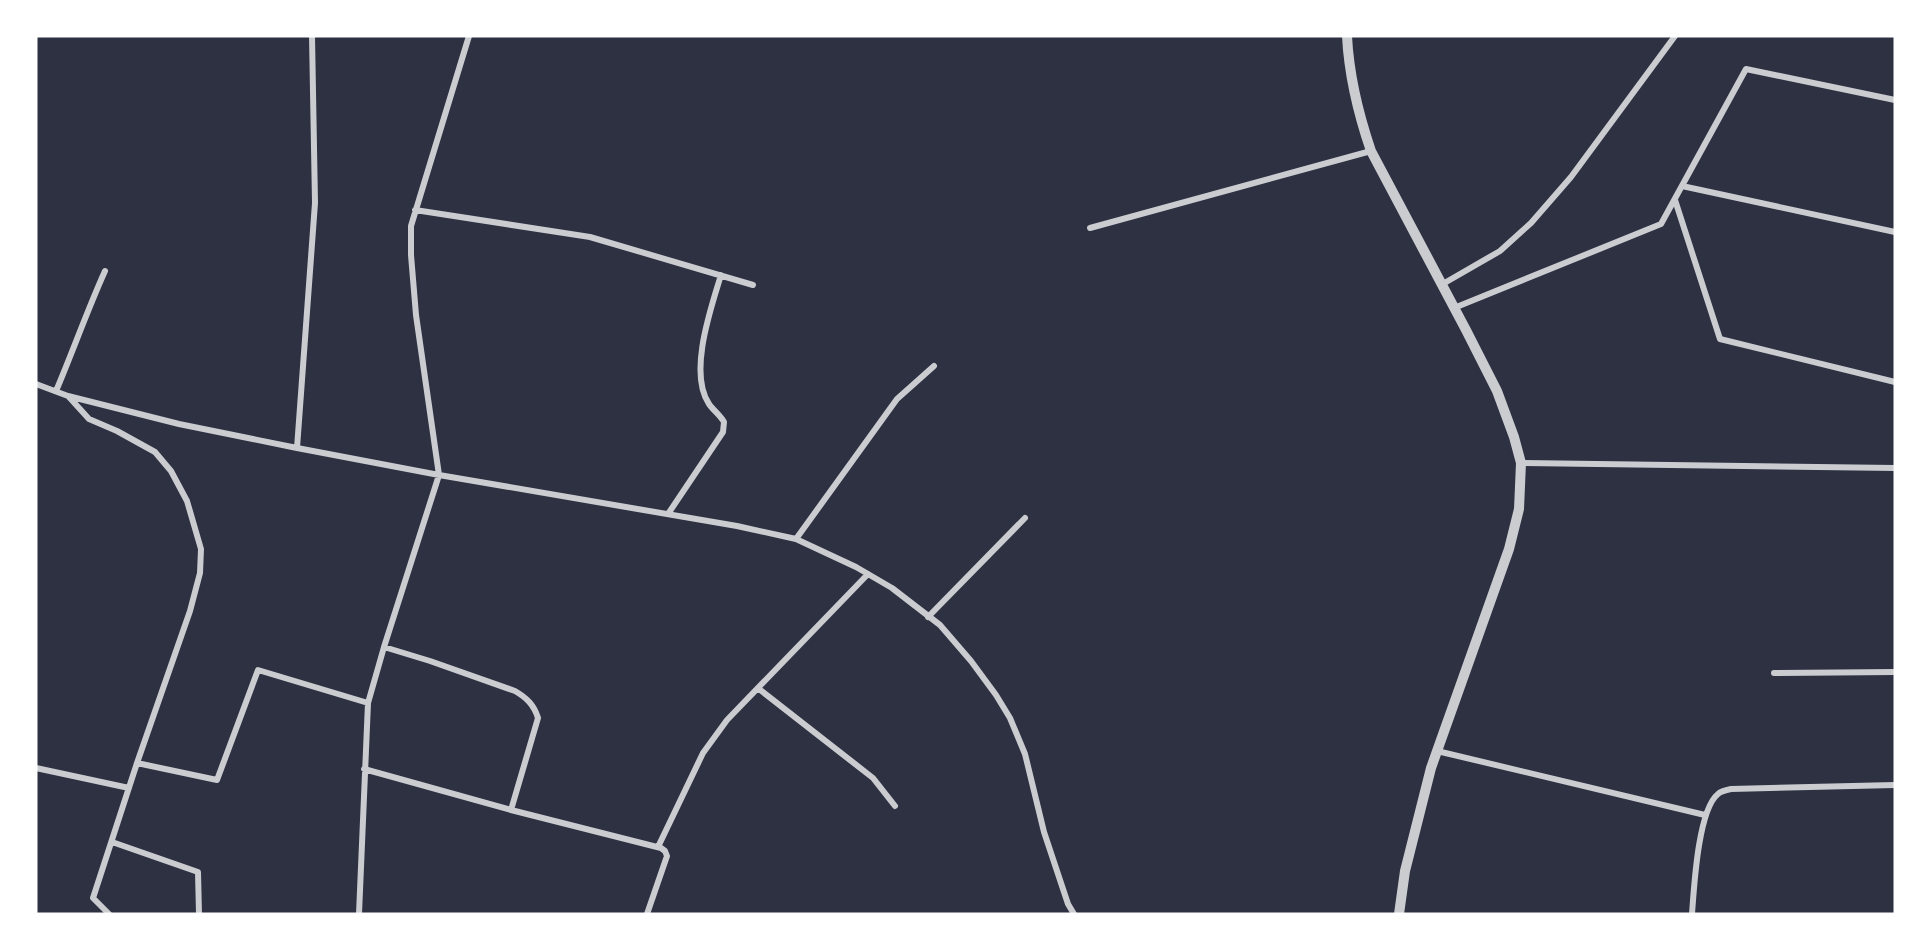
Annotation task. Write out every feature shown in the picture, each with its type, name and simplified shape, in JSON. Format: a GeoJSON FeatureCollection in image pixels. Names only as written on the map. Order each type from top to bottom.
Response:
{"type":"FeatureCollection","features":[{"type":"Feature","properties":{"kind":"street"},"geometry":{"type":"LineString","coordinates":[[297,448],[315,203],[312,36]]}},
{"type":"Feature","properties":{"kind":"street"},"geometry":{"type":"LineString","coordinates":[[359,914],[368,704],[439,475],[416,315],[411,226],[469,36]]}},
{"type":"Feature","properties":{"kind":"street"},"geometry":{"type":"LineString","coordinates":[[1347,36],[1351,79],[1360,120],[1371,151],[1497,391],[1514,436],[1521,464],[1519,509],[1509,549],[1437,751],[1405,871],[1399,914]]}},
{"type":"Feature","properties":{"kind":"street"},"geometry":{"type":"LineString","coordinates":[[1441,285],[1500,251],[1531,223],[1571,177],[1675,36]]}},
{"type":"Feature","properties":{"kind":"street"},"geometry":{"type":"LineString","coordinates":[[1454,308],[1661,224],[1746,69],[1895,100]]}},
{"type":"Feature","properties":{"kind":"street"},"geometry":{"type":"LineString","coordinates":[[1090,228],[1371,151]]}},
{"type":"Feature","properties":{"kind":"street"},"geometry":{"type":"LineString","coordinates":[[1682,186],[1895,232]]}},
{"type":"Feature","properties":{"kind":"street"},"geometry":{"type":"LineString","coordinates":[[1675,200],[1720,339],[1895,382]]}},
{"type":"Feature","properties":{"kind":"street"},"geometry":{"type":"LineString","coordinates":[[415,210],[590,237],[753,285]]}},
{"type":"Feature","properties":{"kind":"street"},"geometry":{"type":"LineString","coordinates":[[56,391],[73,351],[86,311],[105,272]]}},
{"type":"Feature","properties":{"kind":"street"},"geometry":{"type":"LineString","coordinates":[[668,514],[723,432],[724,422],[708,403],[703,388],[700,360],[707,322],[721,275]]}},
{"type":"Feature","properties":{"kind":"street"},"geometry":{"type":"LineString","coordinates":[[796,539],[897,399],[934,366]]}},
{"type":"Feature","properties":{"kind":"street"},"geometry":{"type":"LineString","coordinates":[[36,384],[68,396],[179,424],[439,475],[737,526],[796,539],[868,574],[892,588],[940,626],[971,661],[1010,718],[1025,754],[1044,832],[1068,904],[1074,914]]}},
{"type":"Feature","properties":{"kind":"street"},"geometry":{"type":"LineString","coordinates":[[68,396],[89,419],[155,452],[171,471],[187,501],[201,549],[200,573],[190,611],[93,898],[109,914]]}},
{"type":"Feature","properties":{"kind":"street"},"geometry":{"type":"LineString","coordinates":[[1521,464],[1895,468]]}},
{"type":"Feature","properties":{"kind":"street"},"geometry":{"type":"LineString","coordinates":[[928,616],[1026,518]]}},
{"type":"Feature","properties":{"kind":"street"},"geometry":{"type":"LineString","coordinates":[[658,847],[703,753],[727,720],[868,574]]}},
{"type":"Feature","properties":{"kind":"street"},"geometry":{"type":"LineString","coordinates":[[384,647],[515,691],[525,696],[532,704],[538,718],[511,810]]}},
{"type":"Feature","properties":{"kind":"street"},"geometry":{"type":"LineString","coordinates":[[137,763],[217,780],[258,670],[368,704]]}},
{"type":"Feature","properties":{"kind":"street"},"geometry":{"type":"LineString","coordinates":[[1774,673],[1895,672]]}},
{"type":"Feature","properties":{"kind":"street"},"geometry":{"type":"LineString","coordinates":[[759,689],[873,778],[895,806]]}},
{"type":"Feature","properties":{"kind":"street"},"geometry":{"type":"LineString","coordinates":[[1437,751],[1705,815]]}},
{"type":"Feature","properties":{"kind":"street"},"geometry":{"type":"LineString","coordinates":[[36,768],[129,788]]}},
{"type":"Feature","properties":{"kind":"street"},"geometry":{"type":"LineString","coordinates":[[364,769],[511,810],[658,847],[665,851],[667,856],[646,914]]}},
{"type":"Feature","properties":{"kind":"street"},"geometry":{"type":"LineString","coordinates":[[1692,914],[1705,815],[1716,795],[1731,789],[1895,785]]}},
{"type":"Feature","properties":{"kind":"street"},"geometry":{"type":"LineString","coordinates":[[112,842],[198,872],[199,914]]}}]}
